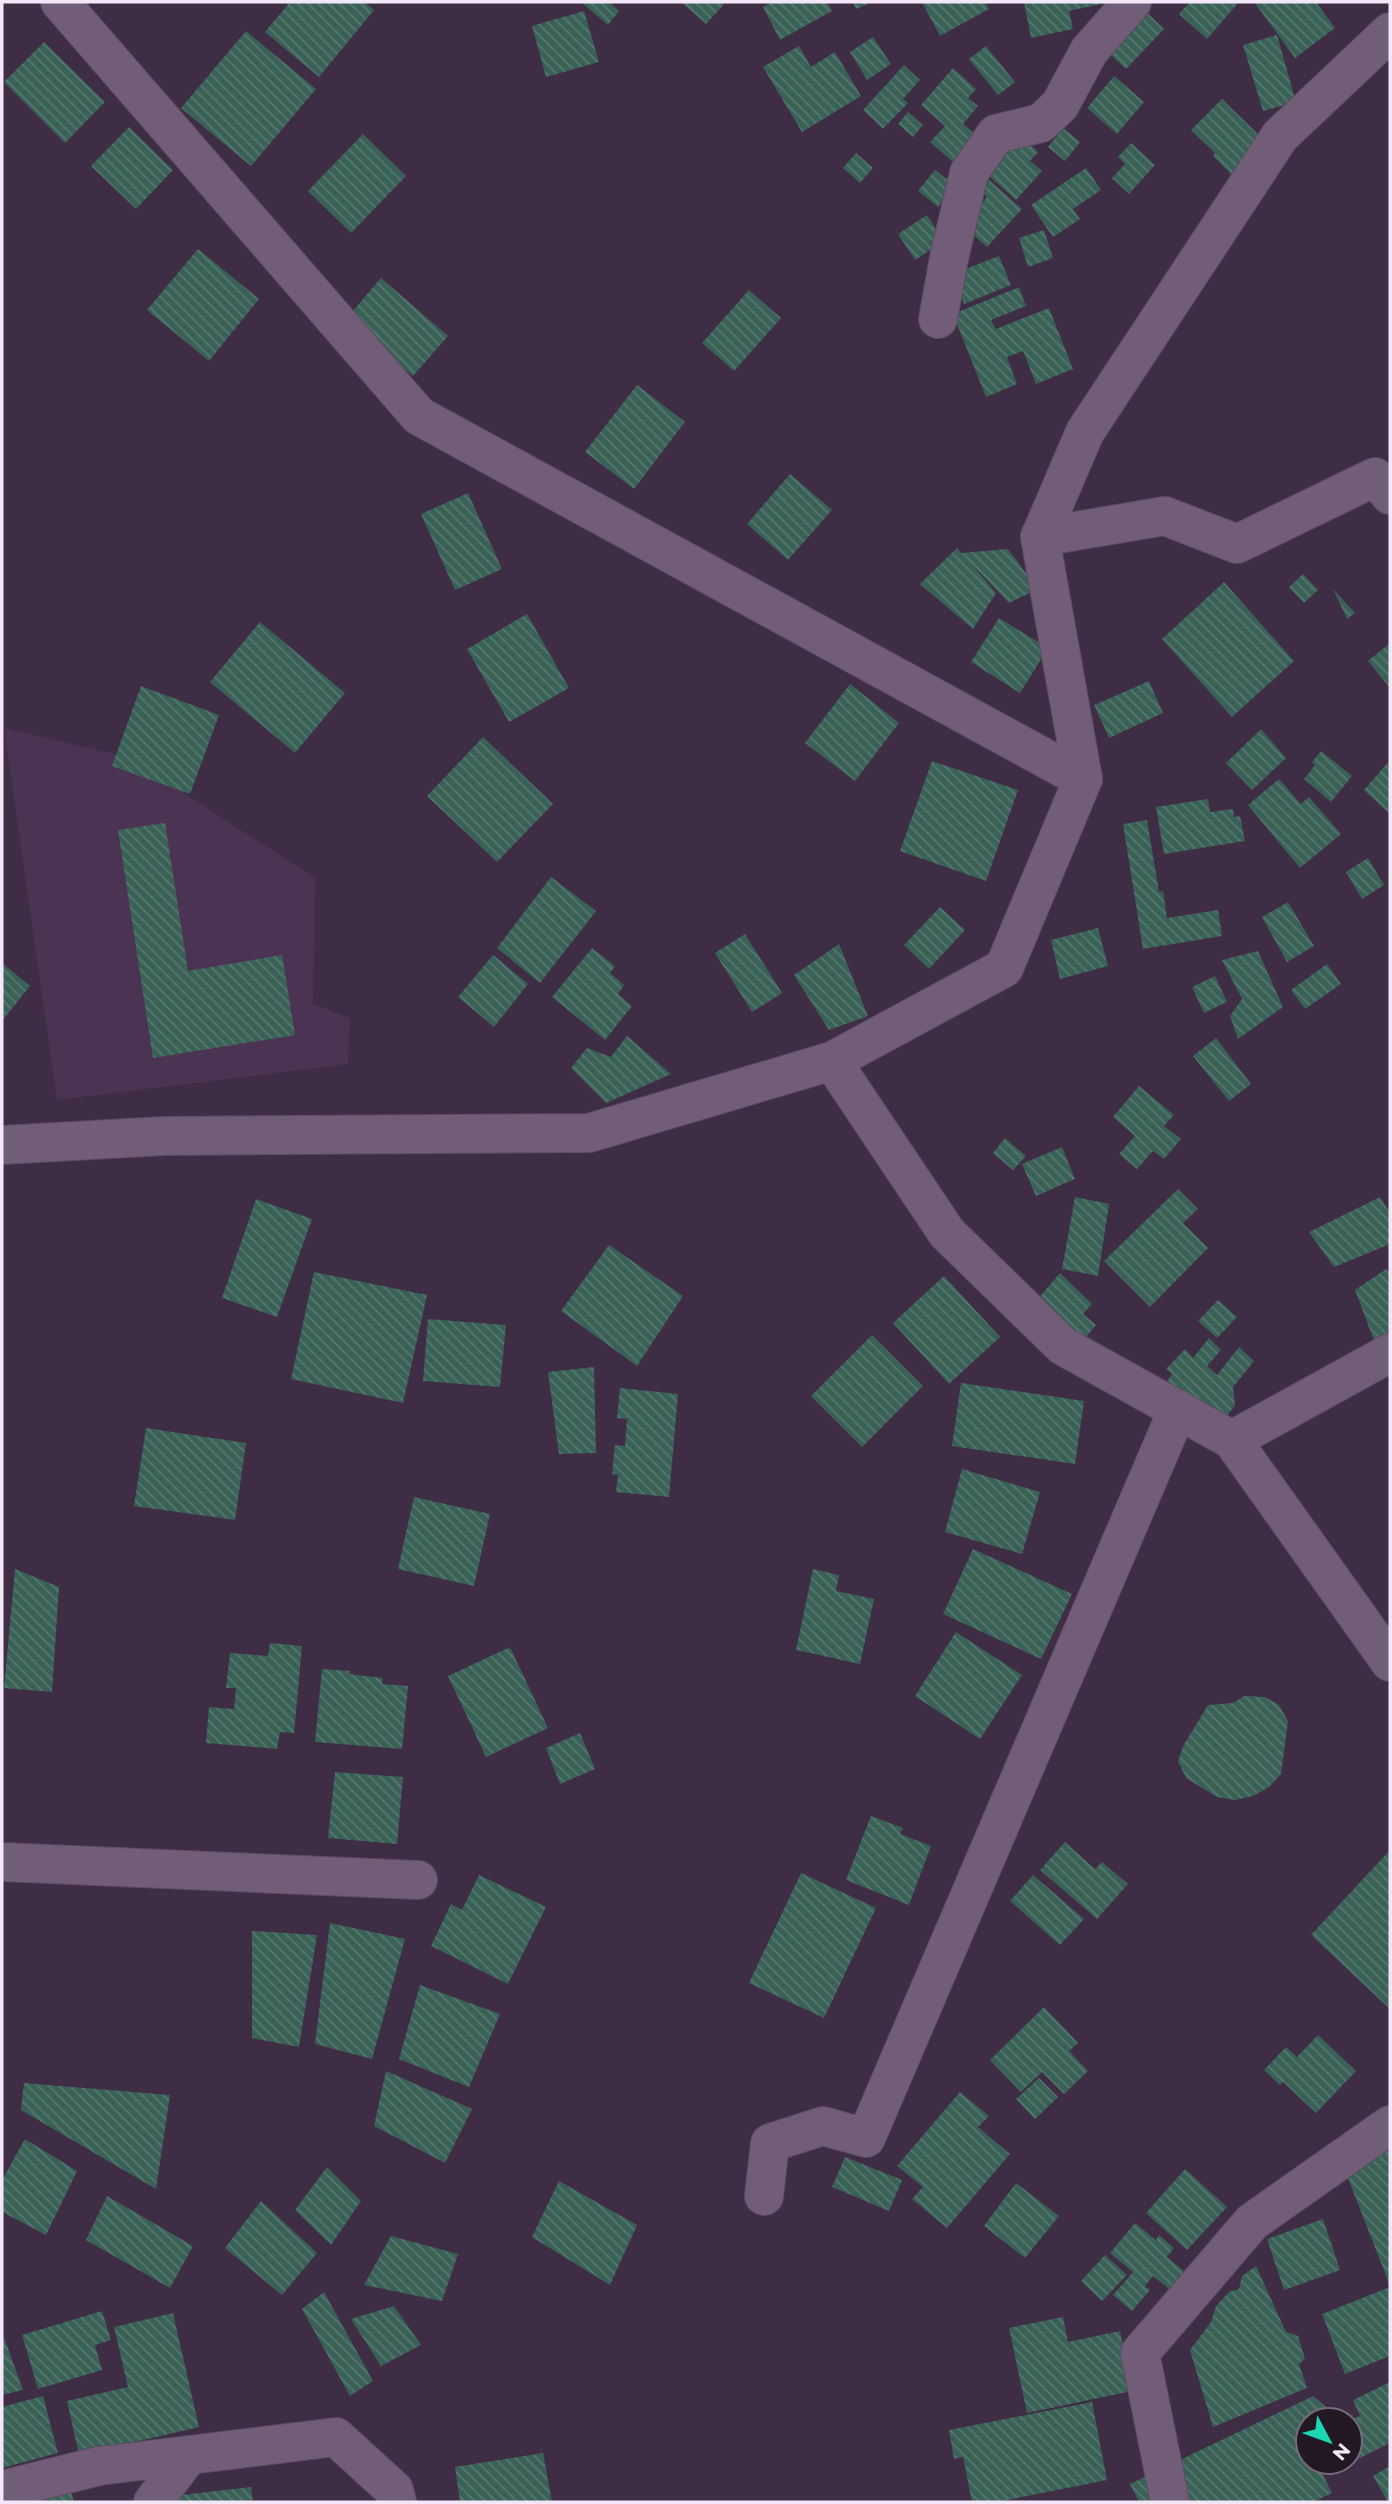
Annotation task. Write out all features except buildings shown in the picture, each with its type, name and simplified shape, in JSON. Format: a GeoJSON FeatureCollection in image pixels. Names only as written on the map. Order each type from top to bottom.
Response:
{"type":"FeatureCollection","features":[{"type":"Feature","properties":{"kind":"street"},"geometry":{"type":"LineString","coordinates":[[60,2],[419,416],[1083,779]]}},
{"type":"Feature","properties":{"kind":"street"},"geometry":{"type":"LineString","coordinates":[[938,319],[969,173],[996,134],[1041,122],[1060,105],[1089,51],[1132,2]]}},
{"type":"Feature","properties":{"kind":"street"},"geometry":{"type":"LineString","coordinates":[[2,1144],[164,1136],[589,1133],[832,1060],[1004,968],[1083,779],[1040,537],[1085,432],[1280,136],[1390,32]]}},
{"type":"Feature","properties":{"kind":"street"},"geometry":{"type":"LineString","coordinates":[[1040,537],[1165,516],[1237,544],[1375,477],[1390,495]]}},
{"type":"Feature","properties":{"kind":"street"},"geometry":{"type":"LineString","coordinates":[[832,1060],[947,1233],[1063,1346],[1232,1440],[1390,1662]]}},
{"type":"Feature","properties":{"kind":"street"},"geometry":{"type":"LineString","coordinates":[[1232,1440],[1390,1353]]}},
{"type":"Feature","properties":{"kind":"street"},"geometry":{"type":"LineString","coordinates":[[764,2196],[770,2143],[823,2126],[866,2138],[1178,1409]]}},
{"type":"Feature","properties":{"kind":"street"},"geometry":{"type":"LineString","coordinates":[[2,1862],[418,1880]]}},
{"type":"Feature","properties":{"kind":"street"},"geometry":{"type":"LineString","coordinates":[[1170,2502],[1139,2353],[1252,2222],[1390,2126]]}},
{"type":"Feature","properties":{"kind":"street"},"geometry":{"type":"LineString","coordinates":[[2,2490],[99,2466],[336,2437],[394,2490],[397,2502]]}},
{"type":"Feature","properties":{"kind":"street"},"geometry":{"type":"LineString","coordinates":[[153,2502],[189,2455]]}},
{"type":"Feature","properties":{"kind":"shaded area"},"geometry":{"type":"Polygon","coordinates":[[[4,728],[128,757],[315,878],[313,1004],[350,1018],[348,1064],[57,1100],[4,728]]]}}]}
